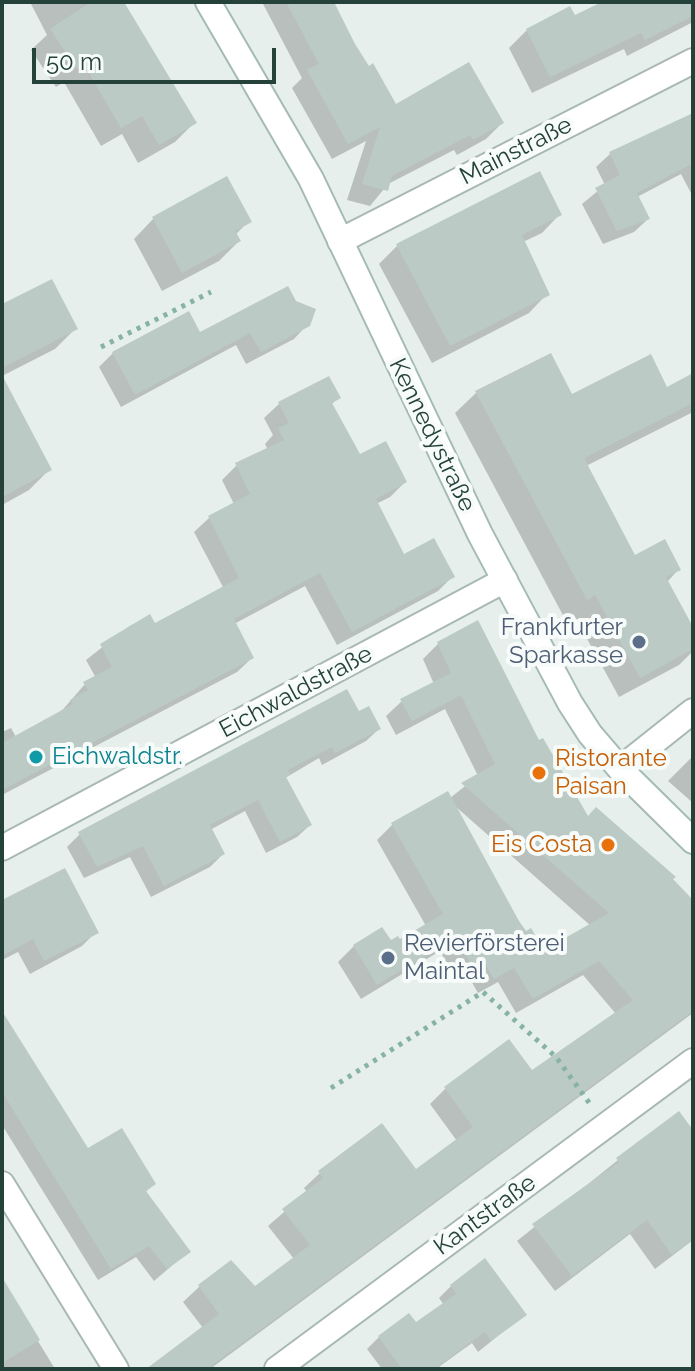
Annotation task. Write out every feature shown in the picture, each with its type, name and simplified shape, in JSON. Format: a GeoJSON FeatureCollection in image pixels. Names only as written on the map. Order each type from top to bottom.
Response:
{"type":"FeatureCollection","features":[{"type":"Feature","properties":{"kind":"street","name":"Kennedystraße"},"geometry":{"type":"LineString","coordinates":[[208,2],[311,179],[505,580],[570,703],[590,734],[620,769],[693,841]]}},
{"type":"Feature","properties":{"kind":"street","name":"Mainstraße"},"geometry":{"type":"LineString","coordinates":[[340,241],[693,61]]}},
{"type":"Feature","properties":{"kind":"street","name":"Eichwaldstraße"},"geometry":{"type":"LineString","coordinates":[[2,848],[505,580]]}},
{"type":"Feature","properties":{"kind":"street"},"geometry":{"type":"LineString","coordinates":[[620,769],[693,711]]}},
{"type":"Feature","properties":{"kind":"street","name":"Kantstraße"},"geometry":{"type":"LineString","coordinates":[[277,1369],[693,1061]]}},
{"type":"Feature","properties":{"kind":"street"},"geometry":{"type":"LineString","coordinates":[[2,1184],[116,1369]]}},
{"type":"Feature","properties":{"kind":"path"},"geometry":{"type":"LineString","coordinates":[[101,347],[211,292]]}},
{"type":"Feature","properties":{"kind":"path"},"geometry":{"type":"LineString","coordinates":[[331,1088],[483,992],[556,1057],[606,1126]]}},
{"type":"Feature","properties":{"kind":"building"},"geometry":{"type":"Polygon","coordinates":[[[91,2],[124,2],[197,123],[159,145],[142,116],[121,128],[84,64],[77,69],[50,29],[91,2]]]}},
{"type":"Feature","properties":{"kind":"building"},"geometry":{"type":"Polygon","coordinates":[[[286,2],[334,2],[355,44],[369,66],[373,63],[396,104],[469,62],[504,123],[473,140],[470,135],[392,176],[388,191],[362,184],[380,127],[348,144],[307,70],[319,64],[286,2]]]}},
{"type":"Feature","properties":{"kind":"building"},"geometry":{"type":"Polygon","coordinates":[[[602,2],[693,2],[693,16],[645,40],[641,33],[550,77],[526,29],[570,6],[575,15],[602,2]]]}},
{"type":"Feature","properties":{"kind":"building"},"geometry":{"type":"Polygon","coordinates":[[[693,113],[693,163],[637,193],[650,219],[617,231],[595,188],[620,175],[609,152],[693,113]]]}},
{"type":"Feature","properties":{"kind":"building"},"geometry":{"type":"Polygon","coordinates":[[[540,171],[562,215],[522,235],[550,295],[450,346],[396,244],[540,171]]]}},
{"type":"Feature","properties":{"kind":"building"},"geometry":{"type":"Polygon","coordinates":[[[227,176],[252,222],[235,231],[241,241],[182,273],[152,217],[227,176]]]}},
{"type":"Feature","properties":{"kind":"building"},"geometry":{"type":"Polygon","coordinates":[[[52,279],[78,329],[2,368],[2,304],[52,279]]]}},
{"type":"Feature","properties":{"kind":"building"},"geometry":{"type":"Polygon","coordinates":[[[288,286],[296,301],[316,309],[310,326],[261,352],[250,333],[135,395],[112,352],[189,311],[200,332],[288,286]]]}},
{"type":"Feature","properties":{"kind":"building"},"geometry":{"type":"Polygon","coordinates":[[[551,353],[572,394],[651,354],[667,387],[693,373],[693,403],[584,458],[635,555],[665,539],[681,570],[666,577],[693,627],[693,649],[640,678],[595,595],[587,600],[475,391],[551,353]]]}},
{"type":"Feature","properties":{"kind":"building"},"geometry":{"type":"Polygon","coordinates":[[[2,375],[52,470],[2,497],[2,375]]]}},
{"type":"Feature","properties":{"kind":"building"},"geometry":{"type":"Polygon","coordinates":[[[329,376],[341,398],[332,403],[360,454],[386,441],[407,482],[376,499],[404,554],[434,538],[455,577],[352,632],[320,573],[234,619],[254,658],[2,790],[2,743],[73,704],[70,700],[88,690],[83,682],[112,667],[100,644],[150,614],[155,623],[239,578],[208,516],[250,494],[235,463],[284,440],[278,428],[289,423],[278,402],[329,376]]]}},
{"type":"Feature","properties":{"kind":"building"},"geometry":{"type":"Polygon","coordinates":[[[478,620],[539,740],[543,738],[588,816],[596,807],[676,877],[673,879],[693,900],[693,1011],[207,1369],[146,1369],[219,1314],[198,1285],[231,1260],[255,1286],[310,1245],[282,1209],[323,1178],[318,1171],[382,1123],[416,1169],[473,1127],[444,1087],[509,1039],[532,1070],[633,1000],[599,961],[533,999],[514,968],[494,979],[482,958],[471,964],[456,937],[377,985],[353,945],[382,927],[391,940],[398,936],[400,939],[443,914],[391,823],[448,791],[519,921],[526,931],[531,928],[544,950],[609,913],[461,783],[495,764],[461,695],[412,721],[400,699],[451,673],[437,642],[478,620]]]}},
{"type":"Feature","properties":{"kind":"building"},"geometry":{"type":"Polygon","coordinates":[[[347,689],[359,711],[369,706],[381,729],[335,753],[332,747],[288,770],[290,775],[286,777],[312,825],[280,842],[258,800],[210,825],[225,854],[164,886],[143,846],[97,867],[78,832],[347,689]]]}},
{"type":"Feature","properties":{"kind":"building"},"geometry":{"type":"Polygon","coordinates":[[[65,868],[99,933],[44,961],[33,939],[2,956],[2,900],[65,868]]]}},
{"type":"Feature","properties":{"kind":"building"},"geometry":{"type":"Polygon","coordinates":[[[2,1011],[88,1148],[122,1128],[156,1184],[146,1191],[191,1252],[167,1269],[149,1246],[111,1269],[2,1092],[2,1011]]]}},
{"type":"Feature","properties":{"kind":"building"},"geometry":{"type":"Polygon","coordinates":[[[679,1111],[693,1130],[693,1239],[672,1255],[647,1220],[572,1276],[532,1224],[619,1162],[616,1158],[679,1111]]]}},
{"type":"Feature","properties":{"kind":"building"},"geometry":{"type":"Polygon","coordinates":[[[485,1258],[527,1315],[491,1341],[485,1332],[434,1369],[402,1369],[378,1336],[409,1313],[416,1322],[456,1294],[450,1285],[485,1258]]]}},
{"type":"Feature","properties":{"kind":"building"},"geometry":{"type":"Polygon","coordinates":[[[2,1277],[40,1340],[2,1363],[2,1277]]]}},
{"type":"Feature","properties":{"kind":"place","name":"Frankfurter Sparkasse"},"geometry":{"type":"Point","coordinates":[639,642]}},
{"type":"Feature","properties":{"kind":"place","name":"Eichwaldstr."},"geometry":{"type":"Point","coordinates":[36,757]}},
{"type":"Feature","properties":{"kind":"place","name":"Ristorante Paisan"},"geometry":{"type":"Point","coordinates":[539,773]}},
{"type":"Feature","properties":{"kind":"place","name":"Eis Costa"},"geometry":{"type":"Point","coordinates":[608,845]}},
{"type":"Feature","properties":{"kind":"place","name":"Revierförsterei Maintal"},"geometry":{"type":"Point","coordinates":[388,958]}}]}
